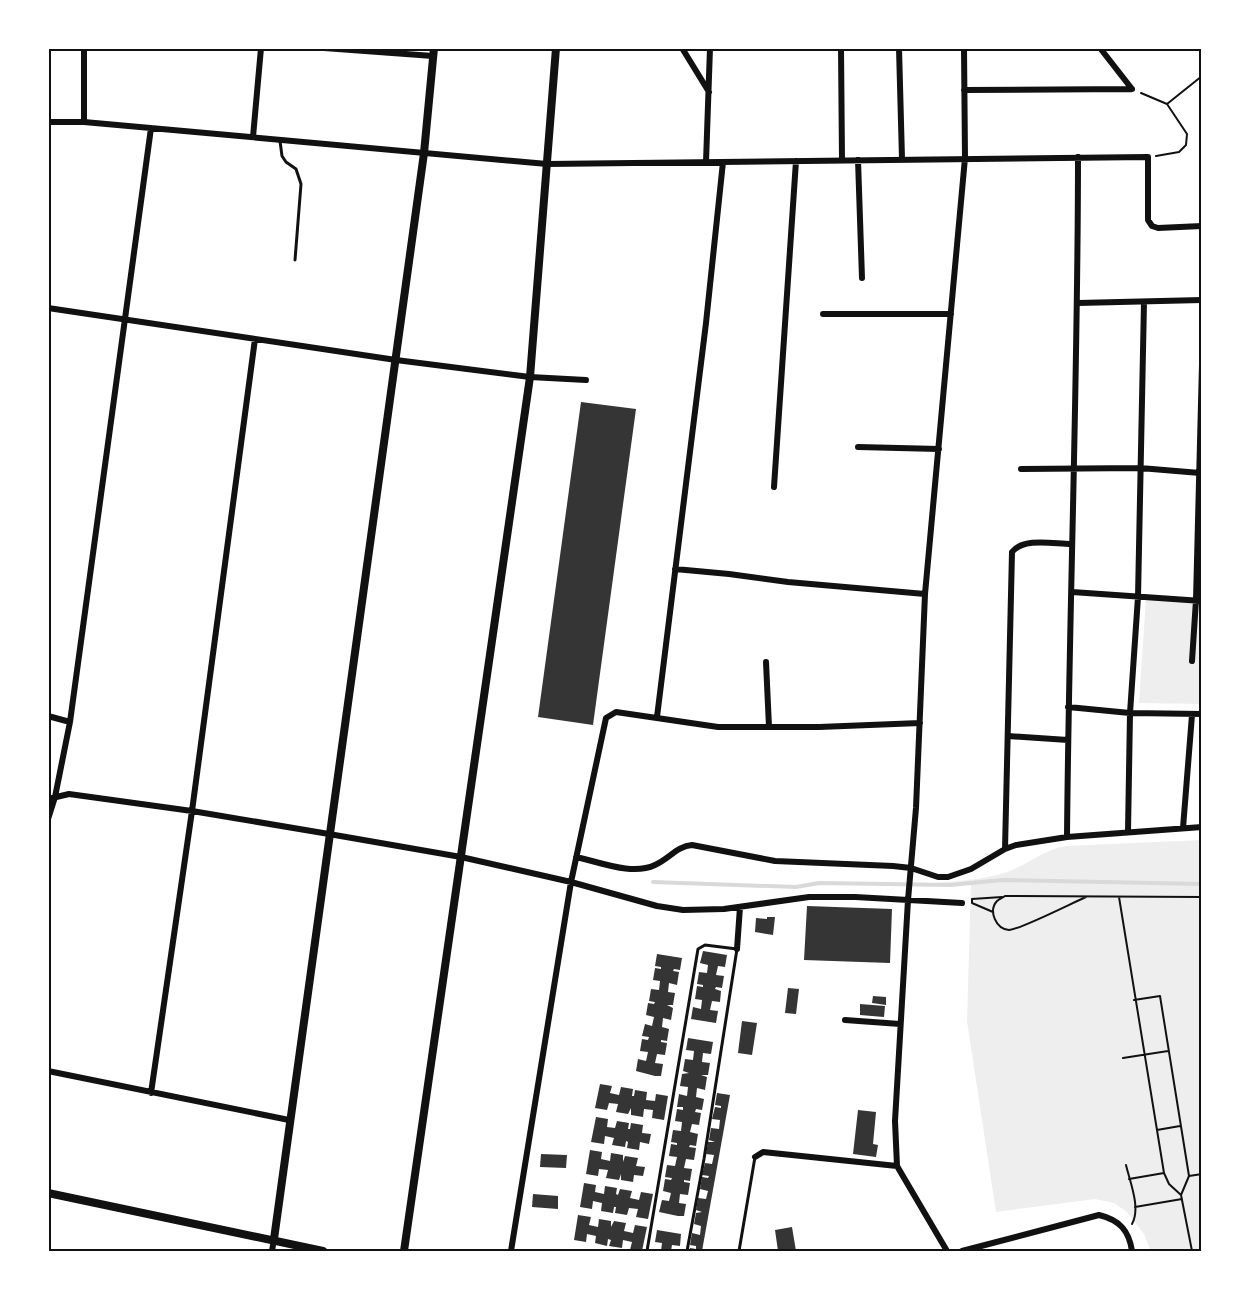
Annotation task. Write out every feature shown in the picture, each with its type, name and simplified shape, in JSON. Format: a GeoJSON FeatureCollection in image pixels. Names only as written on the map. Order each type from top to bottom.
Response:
{"type":"FeatureCollection","features":[{"type":"Feature","properties":{"kind":"main road"},"geometry":{"type":"LineString","coordinates":[[48,1193],[323,1251]]}},
{"type":"Feature","properties":{"kind":"street"},"geometry":{"type":"LineString","coordinates":[[84,48],[84,122]]}},
{"type":"Feature","properties":{"kind":"street"},"geometry":{"type":"LineString","coordinates":[[253,137],[261,48]]}},
{"type":"Feature","properties":{"kind":"street"},"geometry":{"type":"LineString","coordinates":[[272,1251],[424,153],[433,52],[324,48]]}},
{"type":"Feature","properties":{"kind":"street"},"geometry":{"type":"LineString","coordinates":[[404,1251],[530,377],[556,48]]}},
{"type":"Feature","properties":{"kind":"street"},"geometry":{"type":"LineString","coordinates":[[682,48],[709,92]]}},
{"type":"Feature","properties":{"kind":"street"},"geometry":{"type":"LineString","coordinates":[[706,162],[710,48]]}},
{"type":"Feature","properties":{"kind":"street"},"geometry":{"type":"LineString","coordinates":[[841,48],[842,160]]}},
{"type":"Feature","properties":{"kind":"street"},"geometry":{"type":"LineString","coordinates":[[899,48],[902,159]]}},
{"type":"Feature","properties":{"kind":"street"},"geometry":{"type":"LineString","coordinates":[[946,1251],[897,1166],[894,1121],[920,723],[925,594],[965,158],[964,48]]}},
{"type":"Feature","properties":{"kind":"street"},"geometry":{"type":"LineString","coordinates":[[1100,48],[1132,89]]}},
{"type":"Feature","properties":{"kind":"street"},"geometry":{"type":"LineString","coordinates":[[964,90],[1132,89]]}},
{"type":"Feature","properties":{"kind":"street"},"geometry":{"type":"LineString","coordinates":[[48,122],[84,122],[547,164],[1148,157],[1148,220],[1152,226],[1158,228],[1202,226]]}},
{"type":"Feature","properties":{"kind":"street"},"geometry":{"type":"LineString","coordinates":[[48,819],[70,722],[151,128]]}},
{"type":"Feature","properties":{"kind":"street"},"geometry":{"type":"LineString","coordinates":[[1067,837],[1071,544],[1078,303],[1078,157]]}},
{"type":"Feature","properties":{"kind":"street"},"geometry":{"type":"LineString","coordinates":[[858,160],[862,278]]}},
{"type":"Feature","properties":{"kind":"street"},"geometry":{"type":"LineString","coordinates":[[774,486],[796,161]]}},
{"type":"Feature","properties":{"kind":"street"},"geometry":{"type":"LineString","coordinates":[[657,717],[723,162]]}},
{"type":"Feature","properties":{"kind":"street"},"geometry":{"type":"LineString","coordinates":[[1078,303],[1202,300]]}},
{"type":"Feature","properties":{"kind":"street"},"geometry":{"type":"LineString","coordinates":[[1128,832],[1130,713],[1138,597],[1144,302]]}},
{"type":"Feature","properties":{"kind":"street"},"geometry":{"type":"LineString","coordinates":[[48,308],[396,360],[530,377],[586,380]]}},
{"type":"Feature","properties":{"kind":"street"},"geometry":{"type":"LineString","coordinates":[[823,314],[951,314]]}},
{"type":"Feature","properties":{"kind":"street"},"geometry":{"type":"LineString","coordinates":[[151,1093],[192,811],[255,339]]}},
{"type":"Feature","properties":{"kind":"street"},"geometry":{"type":"LineString","coordinates":[[1192,662],[1199,601],[1202,364]]}},
{"type":"Feature","properties":{"kind":"street"},"geometry":{"type":"LineString","coordinates":[[858,447],[939,449]]}},
{"type":"Feature","properties":{"kind":"street"},"geometry":{"type":"LineString","coordinates":[[1021,469],[1140,468],[1200,473]]}},
{"type":"Feature","properties":{"kind":"street"},"geometry":{"type":"LineString","coordinates":[[1005,849],[1012,552],[1024,543],[1071,544]]}},
{"type":"Feature","properties":{"kind":"street"},"geometry":{"type":"LineString","coordinates":[[675,569],[925,594]]}},
{"type":"Feature","properties":{"kind":"street"},"geometry":{"type":"LineString","coordinates":[[1072,592],[1199,601]]}},
{"type":"Feature","properties":{"kind":"street"},"geometry":{"type":"LineString","coordinates":[[766,662],[769,727]]}},
{"type":"Feature","properties":{"kind":"street"},"geometry":{"type":"LineString","coordinates":[[1068,707],[1130,713],[1202,714]]}},
{"type":"Feature","properties":{"kind":"street"},"geometry":{"type":"LineString","coordinates":[[511,1251],[571,882],[606,718],[616,712],[718,727],[920,723]]}},
{"type":"Feature","properties":{"kind":"street"},"geometry":{"type":"LineString","coordinates":[[1183,828],[1192,715]]}},
{"type":"Feature","properties":{"kind":"street"},"geometry":{"type":"LineString","coordinates":[[48,716],[70,722]]}},
{"type":"Feature","properties":{"kind":"street"},"geometry":{"type":"LineString","coordinates":[[1008,736],[1068,740]]}},
{"type":"Feature","properties":{"kind":"street"},"geometry":{"type":"LineString","coordinates":[[52,798],[69,794],[192,811],[461,857],[571,882],[657,906],[683,910],[740,907],[809,897],[908,897],[962,903]]}},
{"type":"Feature","properties":{"kind":"street"},"geometry":{"type":"LineString","coordinates":[[576,857],[641,869],[655,866],[681,847],[692,845],[775,861],[911,870],[938,877],[948,877],[1016,845],[1067,837],[1202,827]]}},
{"type":"Feature","properties":{"kind":"street"},"geometry":{"type":"LineString","coordinates":[[737,949],[740,907]]}},
{"type":"Feature","properties":{"kind":"street"},"geometry":{"type":"LineString","coordinates":[[844,1020],[900,1024]]}},
{"type":"Feature","properties":{"kind":"street"},"geometry":{"type":"LineString","coordinates":[[48,1071],[289,1120]]}},
{"type":"Feature","properties":{"kind":"street"},"geometry":{"type":"LineString","coordinates":[[755,1157],[763,1152],[897,1166]]}},
{"type":"Feature","properties":{"kind":"street"},"geometry":{"type":"LineString","coordinates":[[962,1251],[1093,1215],[1118,1221],[1130,1240],[1132,1251]]}},
{"type":"Feature","properties":{"kind":"lane"},"geometry":{"type":"LineString","coordinates":[[279,140],[282,156],[296,169],[301,184],[295,260]]}},
{"type":"Feature","properties":{"kind":"lane"},"geometry":{"type":"LineString","coordinates":[[647,1251],[698,949],[705,945],[737,949],[687,1251]]}},
{"type":"Feature","properties":{"kind":"lane"},"geometry":{"type":"LineString","coordinates":[[738,1251],[755,1157]]}},
{"type":"Feature","properties":{"kind":"path"},"geometry":{"type":"LineString","coordinates":[[1167,104],[1202,76]]}},
{"type":"Feature","properties":{"kind":"path"},"geometry":{"type":"LineString","coordinates":[[1132,89],[1167,104],[1187,134],[1186,145],[1179,152],[1148,157]]}},
{"type":"Feature","properties":{"kind":"path"},"geometry":{"type":"LineString","coordinates":[[1005,896],[997,901],[993,912],[997,924],[1003,928],[1018,928],[1086,897]]}},
{"type":"Feature","properties":{"kind":"path"},"geometry":{"type":"LineString","coordinates":[[993,912],[972,903],[972,899],[1005,896],[1202,897]]}},
{"type":"Feature","properties":{"kind":"path"},"geometry":{"type":"LineString","coordinates":[[1119,897],[1164,1173],[1166,1180],[1181,1194]]}},
{"type":"Feature","properties":{"kind":"path"},"geometry":{"type":"LineString","coordinates":[[1134,1000],[1160,996],[1189,1176],[1181,1194],[1190,1250]]}},
{"type":"Feature","properties":{"kind":"path"},"geometry":{"type":"LineString","coordinates":[[1123,1058],[1169,1050]]}},
{"type":"Feature","properties":{"kind":"path"},"geometry":{"type":"LineString","coordinates":[[1157,1130],[1181,1126]]}},
{"type":"Feature","properties":{"kind":"path"},"geometry":{"type":"LineString","coordinates":[[1125,1230],[1134,1221],[1135,1207],[1126,1165]]}},
{"type":"Feature","properties":{"kind":"path"},"geometry":{"type":"LineString","coordinates":[[1129,1179],[1164,1173]]}},
{"type":"Feature","properties":{"kind":"path"},"geometry":{"type":"LineString","coordinates":[[1189,1176],[1202,1174]]}},
{"type":"Feature","properties":{"kind":"path"},"geometry":{"type":"LineString","coordinates":[[1135,1207],[1182,1199]]}},
{"type":"Feature","properties":{"kind":"shaded area"},"geometry":{"type":"Polygon","coordinates":[[[1146,599],[1202,604],[1202,704],[1139,703],[1146,599]]]}},
{"type":"Feature","properties":{"kind":"shaded area"},"geometry":{"type":"Polygon","coordinates":[[[1202,840],[1202,1251],[1151,1251],[1144,1234],[1127,1212],[1114,1203],[1095,1199],[996,1212],[967,1021],[971,883],[923,884],[997,875],[1015,869],[1049,851],[1066,846],[1202,840]]]}},
{"type":"Feature","properties":{"kind":"building"},"geometry":{"type":"Polygon","coordinates":[[[581,402],[636,409],[593,725],[538,717],[581,402]]]}},
{"type":"Feature","properties":{"kind":"building"},"geometry":{"type":"Polygon","coordinates":[[[807,906],[892,909],[890,963],[804,960],[807,906]]]}},
{"type":"Feature","properties":{"kind":"building"},"geometry":{"type":"Polygon","coordinates":[[[767,917],[775,917],[773,935],[755,932],[756,918],[767,919],[767,917]]]}},
{"type":"Feature","properties":{"kind":"building"},"geometry":{"type":"Polygon","coordinates":[[[703,951],[727,955],[725,967],[718,966],[716,975],[724,976],[722,988],[716,987],[715,989],[721,991],[720,1002],[712,1001],[710,1010],[718,1011],[716,1023],[691,1019],[693,1007],[701,1009],[702,1000],[695,999],[697,986],[703,987],[697,984],[699,972],[707,973],[708,965],[700,963],[703,951]]]}},
{"type":"Feature","properties":{"kind":"building"},"geometry":{"type":"Polygon","coordinates":[[[657,954],[682,958],[680,970],[674,969],[673,971],[679,972],[677,985],[669,983],[668,992],[675,993],[673,1005],[667,1005],[673,1008],[671,1020],[663,1018],[662,1027],[669,1029],[667,1041],[661,1040],[667,1043],[665,1055],[657,1054],[655,1063],[663,1064],[661,1076],[636,1071],[638,1059],[646,1061],[648,1052],[640,1051],[642,1039],[648,1040],[649,1037],[642,1036],[645,1024],[652,1026],[654,1017],[646,1015],[648,1003],[654,1004],[655,1002],[649,1001],[651,989],[659,990],[660,981],[653,980],[655,968],[661,969],[655,966],[657,954]]]}},
{"type":"Feature","properties":{"kind":"building"},"geometry":{"type":"Polygon","coordinates":[[[788,988],[799,989],[796,1014],[785,1013],[788,988]]]}},
{"type":"Feature","properties":{"kind":"building"},"geometry":{"type":"Polygon","coordinates":[[[873,996],[886,997],[886,1005],[872,1003],[873,996]]]}},
{"type":"Feature","properties":{"kind":"building"},"geometry":{"type":"Polygon","coordinates":[[[860,1004],[885,1006],[884,1017],[860,1015],[860,1004]]]}},
{"type":"Feature","properties":{"kind":"building"},"geometry":{"type":"Polygon","coordinates":[[[742,1021],[757,1023],[752,1055],[738,1053],[742,1021]]]}},
{"type":"Feature","properties":{"kind":"building"},"geometry":{"type":"Polygon","coordinates":[[[688,1038],[713,1042],[711,1054],[703,1053],[702,1062],[710,1063],[708,1075],[701,1075],[707,1077],[705,1090],[697,1088],[696,1097],[704,1099],[702,1110],[696,1109],[695,1112],[701,1113],[699,1125],[692,1124],[690,1132],[698,1134],[696,1146],[690,1145],[689,1147],[696,1148],[694,1160],[686,1159],[684,1168],[692,1169],[690,1181],[684,1180],[690,1183],[688,1195],[680,1194],[679,1203],[686,1204],[684,1216],[678,1216],[659,1212],[662,1200],[669,1201],[671,1193],[663,1191],[665,1179],[671,1180],[672,1178],[665,1177],[667,1165],[675,1166],[677,1157],[669,1156],[671,1144],[677,1145],[671,1142],[673,1130],[681,1131],[682,1122],[675,1121],[677,1109],[683,1110],[683,1107],[677,1107],[679,1094],[687,1096],[688,1087],[680,1086],[682,1074],[689,1073],[683,1071],[685,1059],[693,1060],[694,1051],[686,1050],[688,1038]]]}},
{"type":"Feature","properties":{"kind":"building"},"geometry":{"type":"Polygon","coordinates":[[[600,1084],[612,1086],[610,1093],[619,1095],[621,1087],[633,1089],[632,1096],[635,1090],[647,1092],[646,1100],[655,1101],[656,1094],[668,1096],[664,1120],[652,1118],[653,1110],[644,1109],[643,1117],[631,1115],[631,1108],[628,1114],[616,1112],[618,1104],[609,1103],[607,1110],[595,1108],[600,1084]]]}},
{"type":"Feature","properties":{"kind":"building"},"geometry":{"type":"Polygon","coordinates":[[[717,1093],[730,1095],[702,1251],[689,1251],[690,1248],[696,1249],[696,1246],[690,1245],[692,1233],[700,1235],[701,1226],[694,1224],[696,1213],[702,1212],[696,1210],[698,1198],[706,1199],[708,1191],[700,1189],[702,1177],[708,1178],[709,1176],[702,1175],[705,1163],[712,1164],[714,1155],[706,1154],[708,1142],[715,1142],[709,1140],[711,1128],[719,1129],[720,1120],[712,1119],[715,1107],[721,1108],[715,1105],[717,1093]]]}},
{"type":"Feature","properties":{"kind":"building"},"geometry":{"type":"Polygon","coordinates":[[[858,1110],[876,1112],[873,1144],[878,1145],[876,1157],[853,1154],[858,1110]]]}},
{"type":"Feature","properties":{"kind":"building"},"geometry":{"type":"Polygon","coordinates":[[[596,1117],[608,1119],[607,1127],[615,1128],[617,1121],[629,1123],[628,1129],[631,1123],[643,1125],[642,1133],[651,1134],[649,1144],[640,1142],[639,1150],[627,1148],[628,1142],[626,1141],[625,1147],[612,1145],[614,1138],[605,1136],[604,1144],[591,1142],[596,1117]]]}},
{"type":"Feature","properties":{"kind":"building"},"geometry":{"type":"Polygon","coordinates":[[[590,1150],[602,1152],[601,1159],[610,1161],[611,1153],[623,1155],[623,1162],[625,1156],[638,1158],[636,1166],[645,1167],[643,1176],[634,1175],[633,1182],[621,1180],[621,1174],[619,1180],[606,1178],[608,1170],[599,1169],[598,1176],[586,1174],[590,1150]]]}},
{"type":"Feature","properties":{"kind":"building"},"geometry":{"type":"Polygon","coordinates":[[[541,1154],[567,1155],[566,1168],[540,1167],[541,1154]]]}},
{"type":"Feature","properties":{"kind":"building"},"geometry":{"type":"Polygon","coordinates":[[[584,1183],[596,1185],[595,1192],[604,1194],[605,1186],[617,1188],[616,1194],[618,1195],[620,1189],[632,1191],[630,1198],[639,1200],[641,1192],[653,1194],[648,1219],[636,1217],[638,1209],[629,1208],[627,1215],[615,1213],[616,1207],[613,1213],[601,1211],[602,1203],[593,1201],[592,1209],[580,1207],[584,1183]]]}},
{"type":"Feature","properties":{"kind":"building"},"geometry":{"type":"Polygon","coordinates":[[[533,1194],[558,1196],[558,1209],[532,1207],[533,1194]]]}},
{"type":"Feature","properties":{"kind":"building"},"geometry":{"type":"Polygon","coordinates":[[[578,1215],[591,1217],[589,1225],[598,1227],[599,1219],[611,1221],[611,1227],[614,1221],[626,1223],[624,1231],[633,1233],[635,1225],[647,1227],[642,1251],[630,1250],[632,1242],[623,1240],[622,1248],[609,1246],[611,1240],[608,1239],[607,1246],[595,1243],[596,1236],[587,1234],[586,1242],[574,1240],[578,1215]]]}},
{"type":"Feature","properties":{"kind":"building"},"geometry":{"type":"Polygon","coordinates":[[[792,1227],[796,1251],[778,1251],[775,1230],[792,1227]]]}},
{"type":"Feature","properties":{"kind":"building"},"geometry":{"type":"Polygon","coordinates":[[[657,1230],[681,1234],[680,1246],[672,1245],[671,1251],[661,1251],[662,1243],[655,1242],[657,1230]]]}},
{"type":"Feature","properties":{"kind":"waterway"},"geometry":{"type":"LineString","coordinates":[[653,882],[796,887],[819,883],[951,885],[1002,880],[1202,884]]}}]}
